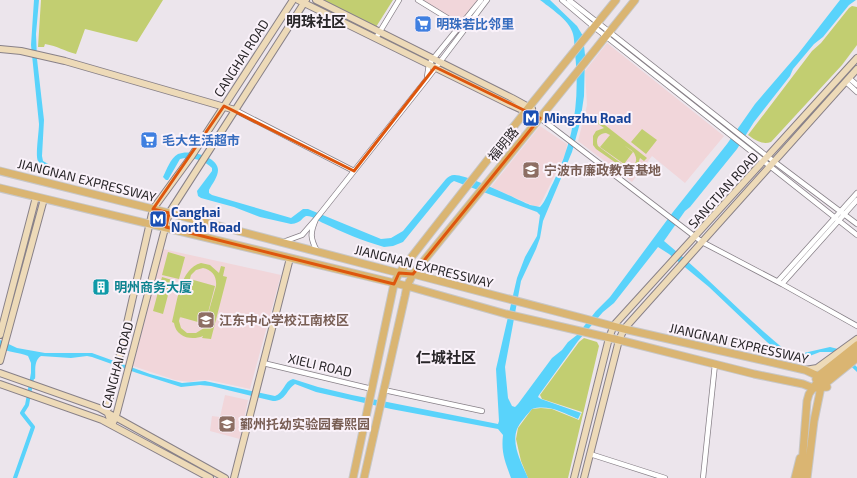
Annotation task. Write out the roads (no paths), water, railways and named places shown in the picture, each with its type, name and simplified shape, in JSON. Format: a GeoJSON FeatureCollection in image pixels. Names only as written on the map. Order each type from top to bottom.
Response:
{"type":"FeatureCollection","features":[{"type":"Feature","properties":{"kind":"main road","name":"CANGHAI ROAD"},"geometry":{"type":"LineString","coordinates":[[112,425],[107,412],[153,209],[190,157],[293,0]]}},
{"type":"Feature","properties":{"kind":"main road"},"geometry":{"type":"LineString","coordinates":[[316,0],[436,60],[527,109],[540,118]]}},
{"type":"Feature","properties":{"kind":"main road","name":"福明路"},"geometry":{"type":"LineString","coordinates":[[353,478],[394,284],[399,273],[527,109],[616,0]]}},
{"type":"Feature","properties":{"kind":"main road","name":"福明路"},"geometry":{"type":"LineString","coordinates":[[364,478],[408,286],[413,274],[635,0]]}},
{"type":"Feature","properties":{"kind":"main road","name":"CANGHAI ROAD"},"geometry":{"type":"LineString","coordinates":[[112,425],[116,416],[169,213],[302,1]]}},
{"type":"Feature","properties":{"kind":"main road"},"geometry":{"type":"LineString","coordinates":[[302,1],[432,66],[527,109]]}},
{"type":"Feature","properties":{"kind":"main road"},"geometry":{"type":"LineString","coordinates":[[0,49],[29,53],[65,61],[235,110]]}},
{"type":"Feature","properties":{"kind":"main road","name":"SANGTIAN ROAD"},"geometry":{"type":"LineString","coordinates":[[574,478],[609,338],[614,325],[695,238],[857,58]]}},
{"type":"Feature","properties":{"kind":"main road","name":"SANGTIAN ROAD"},"geometry":{"type":"LineString","coordinates":[[584,478],[619,340],[624,329],[857,69]]}},
{"type":"Feature","properties":{"kind":"main road","name":"JIANGNAN EXPRESSWAY"},"geometry":{"type":"LineString","coordinates":[[0,171],[283,242],[399,273],[413,274],[508,300],[614,325],[624,329],[805,370],[820,384]]}},
{"type":"Feature","properties":{"kind":"main road","name":"JIANGNAN EXPRESSWAY"},"geometry":{"type":"LineString","coordinates":[[0,188],[166,227],[394,284],[408,286],[506,314],[715,364],[803,384],[820,384]]}},
{"type":"Feature","properties":{"kind":"main road"},"geometry":{"type":"LineString","coordinates":[[0,360],[3,351],[3,334],[36,197]]}},
{"type":"Feature","properties":{"kind":"main road"},"geometry":{"type":"LineString","coordinates":[[3,334],[44,199]]}},
{"type":"Feature","properties":{"kind":"main road"},"geometry":{"type":"LineString","coordinates":[[234,478],[290,258]]}},
{"type":"Feature","properties":{"kind":"main road"},"geometry":{"type":"LineString","coordinates":[[848,360],[857,339]]}},
{"type":"Feature","properties":{"kind":"main road"},"geometry":{"type":"LineString","coordinates":[[800,478],[819,399],[820,384],[848,360],[857,345]]}},
{"type":"Feature","properties":{"kind":"main road"},"geometry":{"type":"LineString","coordinates":[[807,478],[807,401],[809,394],[857,352]]}},
{"type":"Feature","properties":{"kind":"main road"},"geometry":{"type":"LineString","coordinates":[[805,370],[848,360]]}},
{"type":"Feature","properties":{"kind":"main road"},"geometry":{"type":"LineString","coordinates":[[0,373],[116,416],[225,478]]}},
{"type":"Feature","properties":{"kind":"main road"},"geometry":{"type":"LineString","coordinates":[[0,384],[102,420],[210,478]]}},
{"type":"Feature","properties":{"kind":"main road"},"geometry":{"type":"LineString","coordinates":[[795,478],[798,463],[807,450]]}},
{"type":"Feature","properties":{"kind":"main road"},"geometry":{"type":"LineString","coordinates":[[807,450],[813,466],[812,478]]}},
{"type":"Feature","properties":{"kind":"street"},"geometry":{"type":"LineString","coordinates":[[376,38],[399,0]]}},
{"type":"Feature","properties":{"kind":"street"},"geometry":{"type":"LineString","coordinates":[[418,0],[462,27]]}},
{"type":"Feature","properties":{"kind":"street"},"geometry":{"type":"LineString","coordinates":[[283,242],[302,234],[322,212],[427,79],[436,60],[481,0]]}},
{"type":"Feature","properties":{"kind":"street"},"geometry":{"type":"LineString","coordinates":[[462,27],[487,0]]}},
{"type":"Feature","properties":{"kind":"street"},"geometry":{"type":"LineString","coordinates":[[562,0],[746,139],[766,159],[857,235]]}},
{"type":"Feature","properties":{"kind":"street"},"geometry":{"type":"LineString","coordinates":[[569,0],[596,25]]}},
{"type":"Feature","properties":{"kind":"street"},"geometry":{"type":"LineString","coordinates":[[608,34],[729,134],[766,159]]}},
{"type":"Feature","properties":{"kind":"street"},"geometry":{"type":"LineString","coordinates":[[847,80],[857,86]]}},
{"type":"Feature","properties":{"kind":"street"},"geometry":{"type":"LineString","coordinates":[[847,80],[857,92]]}},
{"type":"Feature","properties":{"kind":"street"},"geometry":{"type":"LineString","coordinates":[[235,110],[354,171]]}},
{"type":"Feature","properties":{"kind":"street"},"geometry":{"type":"LineString","coordinates":[[540,118],[695,238],[857,326]]}},
{"type":"Feature","properties":{"kind":"street"},"geometry":{"type":"LineString","coordinates":[[772,164],[857,224]]}},
{"type":"Feature","properties":{"kind":"street"},"geometry":{"type":"LineString","coordinates":[[843,213],[857,193]]}},
{"type":"Feature","properties":{"kind":"street"},"geometry":{"type":"LineString","coordinates":[[780,283],[837,219],[857,200]]}},
{"type":"Feature","properties":{"kind":"street"},"geometry":{"type":"LineString","coordinates":[[316,219],[312,229],[311,239],[318,251]]}},
{"type":"Feature","properties":{"kind":"street","name":"XIELI ROAD"},"geometry":{"type":"LineString","coordinates":[[263,363],[371,392]]}},
{"type":"Feature","properties":{"kind":"street"},"geometry":{"type":"LineString","coordinates":[[703,478],[715,364]]}},
{"type":"Feature","properties":{"kind":"street"},"geometry":{"type":"LineString","coordinates":[[384,390],[482,411]]}},
{"type":"Feature","properties":{"kind":"street"},"geometry":{"type":"LineString","coordinates":[[590,454],[665,478]]}},
{"type":"Feature","properties":{"kind":"water"},"geometry":{"type":"Polygon","coordinates":[[[34,0],[39,0],[36,34],[37,59],[44,120],[42,156],[43,161],[50,165],[49,168],[40,164],[37,158],[39,124],[31,45],[34,0]]]}},
{"type":"Feature","properties":{"kind":"water"},"geometry":{"type":"Polygon","coordinates":[[[540,0],[550,0],[577,26],[583,36],[585,55],[584,96],[580,123],[572,152],[543,221],[540,238],[536,249],[521,281],[505,367],[508,398],[512,406],[515,407],[518,404],[552,358],[577,335],[596,311],[610,297],[673,212],[727,144],[755,104],[798,54],[840,0],[856,0],[849,5],[823,37],[814,44],[793,69],[790,76],[754,122],[737,149],[690,207],[685,211],[664,241],[758,327],[790,354],[795,355],[830,347],[838,349],[857,367],[857,372],[839,355],[833,352],[820,352],[799,360],[786,358],[709,287],[669,254],[658,247],[614,303],[603,312],[578,341],[538,397],[581,413],[578,419],[550,408],[538,408],[532,409],[518,426],[515,441],[516,448],[528,478],[511,478],[503,452],[503,435],[498,429],[391,409],[316,392],[295,384],[281,399],[277,401],[211,386],[200,385],[181,387],[87,356],[71,358],[41,356],[38,358],[35,367],[35,379],[31,378],[31,363],[28,356],[0,347],[0,340],[17,348],[45,353],[92,353],[150,374],[182,383],[205,381],[275,396],[290,380],[293,379],[352,395],[498,424],[496,369],[517,278],[525,257],[537,236],[540,215],[537,212],[454,181],[403,242],[393,246],[384,247],[345,233],[310,216],[306,216],[299,222],[291,224],[260,217],[234,207],[201,198],[198,196],[197,191],[212,171],[212,168],[197,159],[180,159],[168,180],[163,177],[175,156],[189,152],[195,153],[208,157],[217,165],[218,173],[209,190],[209,193],[212,195],[291,218],[303,209],[308,209],[381,239],[391,238],[403,231],[446,179],[453,175],[469,178],[530,205],[540,207],[544,202],[560,167],[571,135],[577,87],[572,32],[569,25],[562,17],[540,0]]]}},
{"type":"Feature","properties":{"kind":"waterway"},"geometry":{"type":"LineString","coordinates":[[15,478],[33,427],[22,413],[27,405],[33,373]]}},
{"type":"Feature","properties":{"kind":"place","name":"明珠若比邻里"},"geometry":{"type":"Point","coordinates":[423,24]}},
{"type":"Feature","properties":{"kind":"place","name":"Mingzhu Road"},"geometry":{"type":"Point","coordinates":[531,118]}},
{"type":"Feature","properties":{"kind":"place","name":"毛大生活超市"},"geometry":{"type":"Point","coordinates":[149,140]}},
{"type":"Feature","properties":{"kind":"place","name":"宁波市廉政教育基地"},"geometry":{"type":"Point","coordinates":[531,170]}},
{"type":"Feature","properties":{"kind":"place","name":"Canghai North Road"},"geometry":{"type":"Point","coordinates":[158,219]}},
{"type":"Feature","properties":{"kind":"place","name":"明州商务大厦"},"geometry":{"type":"Point","coordinates":[101,287]}},
{"type":"Feature","properties":{"kind":"place","name":"江东中心学校江南校区"},"geometry":{"type":"Point","coordinates":[206,320]}},
{"type":"Feature","properties":{"kind":"place","name":"鄞州托幼实验园春熙园"},"geometry":{"type":"Point","coordinates":[227,424]}},
{"type":"Feature","properties":{"kind":"district","name":"明珠社区"},"geometry":{"type":"Point","coordinates":[316,22]}},
{"type":"Feature","properties":{"kind":"district","name":"仁城社区"},"geometry":{"type":"Point","coordinates":[446,358]}}]}
